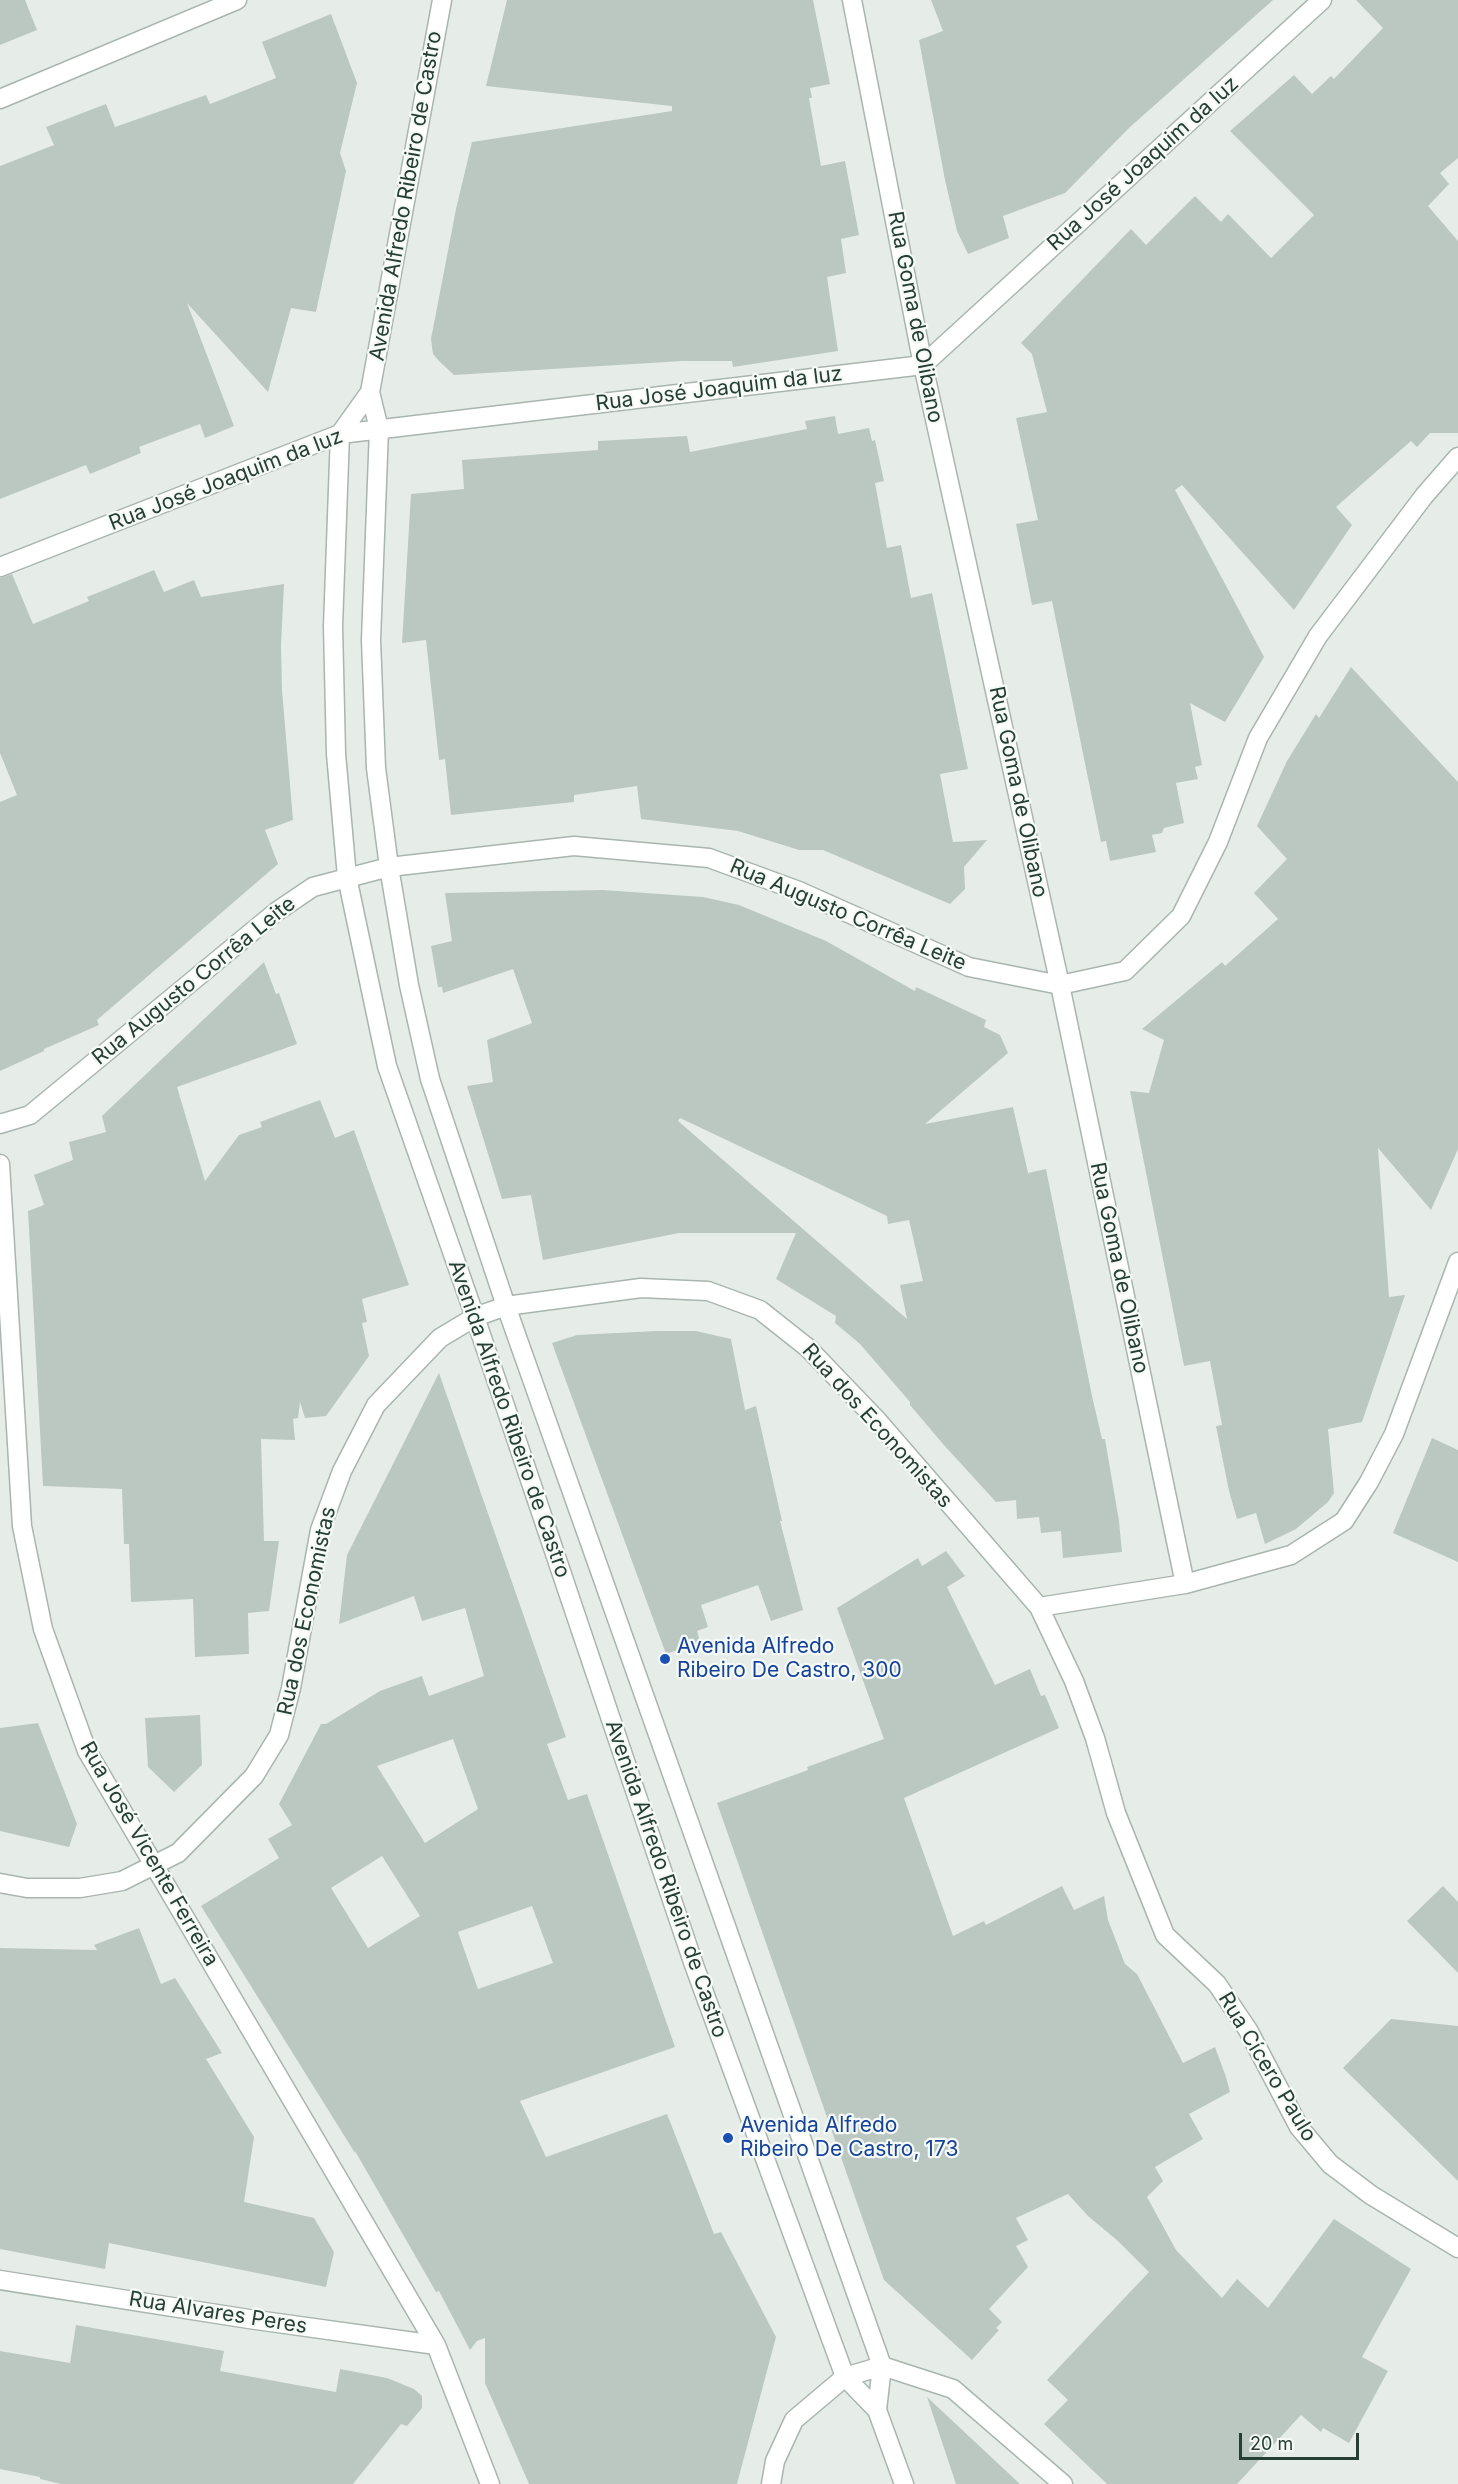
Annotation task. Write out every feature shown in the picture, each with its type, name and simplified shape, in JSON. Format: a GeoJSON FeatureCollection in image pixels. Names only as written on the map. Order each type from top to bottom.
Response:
{"type":"FeatureCollection","features":[{"type":"Feature","properties":{"kind":"street"},"geometry":{"type":"LineString","coordinates":[[0,99],[237,0]]}},
{"type":"Feature","properties":{"kind":"street","name":"Avenida Alfredo Ribeiro de Castro"},"geometry":{"type":"LineString","coordinates":[[442,0],[370,392],[340,434],[333,626],[336,754],[346,877],[387,1066],[475,1317],[694,1965],[845,2377],[878,2410]]}},
{"type":"Feature","properties":{"kind":"street","name":"Rua Goma de Olibano"},"geometry":{"type":"LineString","coordinates":[[852,0],[923,365],[1060,985],[1185,1584]]}},
{"type":"Feature","properties":{"kind":"street","name":"Rua José Joaquim da luz"},"geometry":{"type":"LineString","coordinates":[[0,567],[340,434],[923,365],[1322,0]]}},
{"type":"Feature","properties":{"kind":"street","name":"Avenida Alfredo Ribeiro de Castro"},"geometry":{"type":"LineString","coordinates":[[370,392],[380,429],[371,640],[376,768],[389,867],[409,985],[430,1080],[506,1306],[882,2366],[878,2410],[904,2484]]}},
{"type":"Feature","properties":{"kind":"street","name":"Rua Augusto Corrêa Leite"},"geometry":{"type":"LineString","coordinates":[[0,1124],[30,1115],[276,912],[313,887],[389,867],[574,846],[710,858],[799,891],[969,967],[1060,985],[1125,971],[1181,916],[1218,842],[1258,738],[1318,636],[1424,496],[1458,457]]}},
{"type":"Feature","properties":{"kind":"street","name":"Rua José Vicente Ferreira"},"geometry":{"type":"LineString","coordinates":[[0,1164],[22,1526],[44,1629],[87,1751],[436,2345],[490,2484]]}},
{"type":"Feature","properties":{"kind":"street"},"geometry":{"type":"LineString","coordinates":[[1039,1607],[1185,1584],[1291,1554],[1344,1521],[1369,1482],[1394,1434],[1458,1262]]}},
{"type":"Feature","properties":{"kind":"street","name":"Rua dos Economistas"},"geometry":{"type":"LineString","coordinates":[[0,1883],[27,1888],[80,1888],[122,1881],[155,1867],[178,1853],[254,1776],[279,1735],[291,1688],[320,1530],[342,1471],[376,1405],[440,1338],[475,1317],[506,1306],[641,1288],[708,1291],[760,1310],[808,1348],[1039,1607]]}},
{"type":"Feature","properties":{"kind":"street","name":"Rua Cícero Paulo"},"geometry":{"type":"LineString","coordinates":[[1039,1607],[1074,1681],[1095,1738],[1116,1813],[1165,1935],[1216,1984],[1248,2030],[1299,2127],[1330,2164],[1371,2195],[1458,2248]]}},
{"type":"Feature","properties":{"kind":"street","name":"Rua Alvares Peres"},"geometry":{"type":"LineString","coordinates":[[0,2280],[249,2319],[436,2345]]}},
{"type":"Feature","properties":{"kind":"street"},"geometry":{"type":"LineString","coordinates":[[771,2484],[776,2461],[794,2420],[845,2377],[882,2366],[953,2389],[1063,2484]]}},
{"type":"Feature","properties":{"kind":"building"},"geometry":{"type":"Polygon","coordinates":[[[0,0],[25,0],[37,30],[0,45],[0,0]]]}},
{"type":"Feature","properties":{"kind":"building"},"geometry":{"type":"Polygon","coordinates":[[[507,0],[813,0],[830,84],[810,88],[812,98],[809,98],[821,166],[845,161],[859,235],[841,239],[846,273],[827,277],[838,351],[733,367],[732,361],[683,361],[454,375],[439,361],[433,354],[431,339],[456,209],[472,142],[672,111],[672,106],[486,86],[507,0]]]}},
{"type":"Feature","properties":{"kind":"building"},"geometry":{"type":"Polygon","coordinates":[[[931,0],[1273,0],[1129,128],[1065,193],[1003,216],[1009,238],[968,254],[957,231],[945,180],[919,40],[943,31],[931,0]]]}},
{"type":"Feature","properties":{"kind":"building"},"geometry":{"type":"Polygon","coordinates":[[[1356,0],[1458,0],[1458,158],[1440,173],[1449,184],[1428,206],[1458,241],[1458,433],[1430,433],[1417,447],[1411,441],[1336,507],[1352,525],[1294,610],[1182,485],[1175,490],[1264,657],[1225,722],[1190,703],[1202,765],[1195,767],[1198,779],[1176,783],[1184,823],[1164,828],[1162,833],[1152,835],[1156,852],[1110,861],[1106,841],[1101,842],[1052,601],[1032,605],[1016,524],[1038,520],[1016,418],[1047,412],[1032,354],[1021,343],[1131,229],[1146,245],[1195,196],[1221,222],[1228,214],[1271,258],[1314,215],[1230,131],[1294,75],[1312,94],[1331,76],[1334,79],[1383,28],[1356,0]]]}},
{"type":"Feature","properties":{"kind":"building"},"geometry":{"type":"Polygon","coordinates":[[[331,14],[357,83],[340,153],[346,171],[316,312],[291,308],[268,392],[187,303],[234,426],[205,438],[200,424],[139,447],[141,453],[90,474],[86,465],[0,499],[0,166],[54,145],[46,127],[106,104],[115,127],[206,95],[210,104],[276,78],[262,42],[331,14]]]}},
{"type":"Feature","properties":{"kind":"building"},"geometry":{"type":"Polygon","coordinates":[[[835,416],[838,434],[869,428],[872,441],[875,440],[884,481],[875,483],[887,548],[901,545],[911,598],[932,593],[968,769],[940,774],[953,842],[987,840],[964,867],[965,889],[950,904],[823,850],[799,850],[738,831],[641,819],[637,786],[574,795],[574,802],[451,815],[445,759],[439,760],[426,640],[402,643],[411,494],[464,489],[462,460],[598,450],[598,441],[687,436],[690,452],[807,429],[805,421],[835,416]]]}},
{"type":"Feature","properties":{"kind":"building"},"geometry":{"type":"Polygon","coordinates":[[[154,570],[164,592],[194,580],[201,597],[284,584],[281,645],[282,690],[293,820],[265,830],[278,864],[97,1020],[99,1025],[0,1071],[0,802],[17,795],[0,753],[0,578],[12,574],[33,624],[89,601],[87,597],[154,570]]]}},
{"type":"Feature","properties":{"kind":"building"},"geometry":{"type":"Polygon","coordinates":[[[1351,667],[1458,782],[1458,1149],[1431,1210],[1378,1148],[1389,1297],[1405,1295],[1362,1422],[1328,1429],[1334,1493],[1328,1502],[1296,1529],[1265,1544],[1256,1513],[1237,1519],[1216,1426],[1222,1425],[1210,1361],[1184,1366],[1130,1091],[1149,1093],[1164,1040],[1142,1029],[1222,962],[1225,966],[1278,919],[1254,893],[1287,859],[1257,826],[1287,761],[1316,714],[1319,718],[1351,667]]]}},
{"type":"Feature","properties":{"kind":"building"},"geometry":{"type":"Polygon","coordinates":[[[603,890],[703,897],[739,905],[826,941],[915,991],[916,987],[986,1020],[984,1027],[1000,1035],[1008,1053],[925,1124],[1013,1107],[1028,1173],[1046,1169],[1092,1396],[1102,1439],[1105,1439],[1122,1552],[1063,1558],[1061,1531],[1041,1533],[1039,1517],[1017,1519],[1016,1500],[996,1502],[943,1444],[860,1344],[835,1323],[836,1316],[776,1279],[796,1233],[679,1233],[543,1260],[531,1195],[502,1199],[467,1086],[493,1082],[487,1040],[532,1023],[513,969],[443,993],[442,987],[438,987],[431,946],[452,941],[445,893],[603,890]],[[680,1118],[678,1121],[907,1319],[900,1285],[923,1281],[909,1220],[888,1224],[887,1216],[680,1118]]]}},
{"type":"Feature","properties":{"kind":"building"},"geometry":{"type":"Polygon","coordinates":[[[264,962],[276,994],[279,993],[297,1044],[177,1087],[205,1181],[239,1135],[262,1127],[260,1122],[320,1100],[335,1138],[354,1130],[409,1285],[362,1299],[367,1322],[362,1323],[369,1356],[326,1416],[305,1418],[300,1402],[298,1418],[293,1419],[295,1440],[261,1439],[264,1541],[279,1541],[269,1611],[248,1613],[249,1654],[195,1657],[193,1599],[131,1602],[129,1544],[124,1544],[122,1489],[43,1486],[28,1211],[44,1205],[34,1175],[73,1160],[69,1142],[106,1132],[102,1116],[264,962]]]}},
{"type":"Feature","properties":{"kind":"building"},"geometry":{"type":"Polygon","coordinates":[[[696,1331],[731,1339],[745,1410],[756,1406],[782,1521],[780,1521],[803,1610],[771,1621],[758,1585],[701,1605],[708,1627],[697,1631],[700,1642],[666,1654],[552,1343],[577,1335],[696,1331]]]}},
{"type":"Feature","properties":{"kind":"building"},"geometry":{"type":"Polygon","coordinates":[[[439,1373],[566,1737],[547,1744],[568,1800],[587,1794],[675,2047],[520,2101],[546,2157],[667,2114],[714,2234],[721,2232],[776,2337],[737,2484],[529,2484],[485,2383],[485,2338],[477,2341],[470,2350],[439,2291],[436,2292],[355,2151],[355,2153],[201,1906],[279,1858],[268,1839],[292,1825],[279,1804],[321,1724],[326,1724],[380,1691],[422,1676],[429,1696],[484,1676],[465,1608],[422,1621],[414,1596],[339,1624],[347,1555],[439,1373]],[[453,1739],[377,1766],[425,1843],[478,1809],[453,1739]],[[382,1856],[331,1888],[368,1948],[420,1916],[382,1856]],[[532,1906],[458,1932],[478,1989],[553,1963],[532,1906]]]}},
{"type":"Feature","properties":{"kind":"building"},"geometry":{"type":"Polygon","coordinates":[[[1432,1438],[1458,1450],[1458,1562],[1393,1533],[1432,1438]]]}},
{"type":"Feature","properties":{"kind":"building"},"geometry":{"type":"Polygon","coordinates":[[[946,1551],[965,1576],[947,1587],[995,1685],[1030,1669],[1041,1696],[1045,1695],[1059,1728],[904,1798],[953,1936],[984,1921],[986,1925],[1062,1886],[1074,1910],[1104,1896],[1108,1920],[1125,1964],[1137,1974],[1183,2063],[1215,2047],[1226,2077],[1230,2092],[1189,2114],[1203,2139],[1155,2167],[1163,2181],[1147,2197],[1176,2250],[1222,2298],[1237,2279],[1268,2308],[1334,2219],[1411,2269],[1362,2357],[1388,2371],[1349,2443],[1323,2428],[1321,2432],[1301,2415],[1237,2484],[1107,2484],[1044,2424],[1068,2400],[1047,2380],[1149,2272],[1118,2241],[1088,2216],[1068,2194],[1016,2218],[1028,2240],[1016,2246],[1028,2267],[989,2309],[1002,2322],[996,2328],[999,2330],[972,2360],[884,2280],[717,1803],[884,1739],[837,1608],[918,1558],[922,1566],[946,1551]]]}},
{"type":"Feature","properties":{"kind":"building"},"geometry":{"type":"Polygon","coordinates":[[[200,1715],[202,1765],[174,1792],[148,1767],[145,1718],[200,1715]]]}},
{"type":"Feature","properties":{"kind":"building"},"geometry":{"type":"Polygon","coordinates":[[[38,1723],[77,1824],[69,1847],[0,1831],[0,1728],[38,1723]]]}},
{"type":"Feature","properties":{"kind":"building"},"geometry":{"type":"Polygon","coordinates":[[[1443,1886],[1458,1902],[1458,1973],[1407,1921],[1443,1886]]]}},
{"type":"Feature","properties":{"kind":"building"},"geometry":{"type":"Polygon","coordinates":[[[139,1928],[161,1984],[175,1978],[222,2053],[206,2059],[254,2137],[244,2202],[314,2218],[334,2252],[326,2287],[109,2243],[105,2269],[0,2249],[0,1948],[97,1950],[94,1945],[139,1928]]]}},
{"type":"Feature","properties":{"kind":"building"},"geometry":{"type":"Polygon","coordinates":[[[1391,2019],[1458,2026],[1458,2181],[1343,2068],[1391,2019]]]}},
{"type":"Feature","properties":{"kind":"building"},"geometry":{"type":"Polygon","coordinates":[[[76,2325],[224,2351],[220,2371],[336,2392],[340,2369],[387,2378],[414,2389],[422,2396],[422,2408],[407,2426],[401,2424],[353,2484],[61,2484],[0,2469],[0,2351],[70,2363],[76,2325]]]}},
{"type":"Feature","properties":{"kind":"building"},"geometry":{"type":"Polygon","coordinates":[[[927,2397],[1020,2484],[956,2484],[927,2397]]]}},
{"type":"Feature","properties":{"kind":"place","name":"Avenida Alfredo Ribeiro De Castro, 300"},"geometry":{"type":"Point","coordinates":[665,1659]}},
{"type":"Feature","properties":{"kind":"place","name":"Avenida Alfredo Ribeiro De Castro, 173"},"geometry":{"type":"Point","coordinates":[728,2138]}}]}
